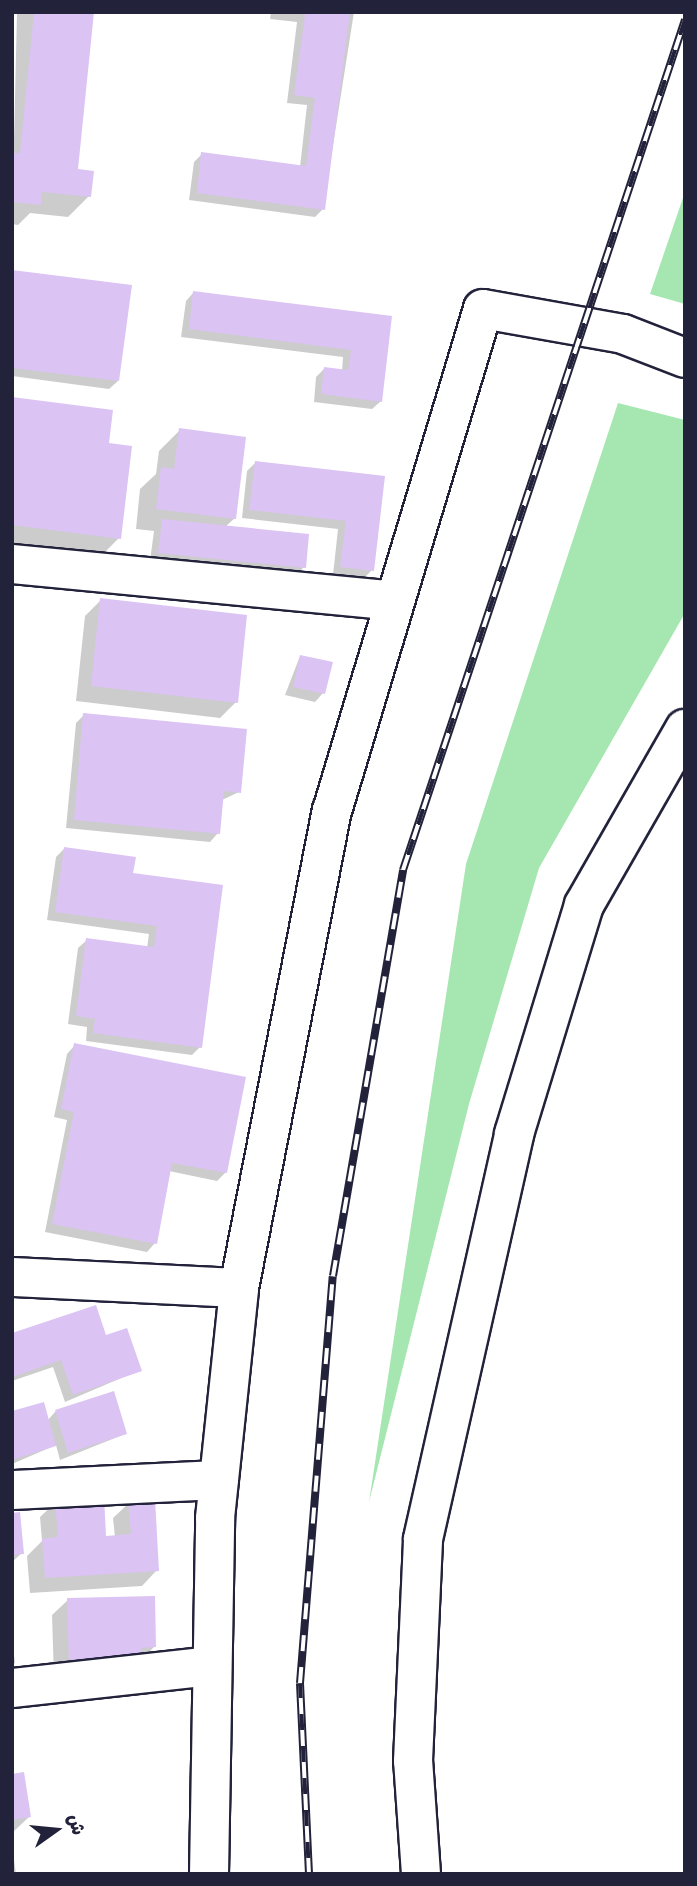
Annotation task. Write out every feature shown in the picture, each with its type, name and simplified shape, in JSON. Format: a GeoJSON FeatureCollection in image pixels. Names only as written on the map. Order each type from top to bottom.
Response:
{"type":"FeatureCollection","features":[{"type":"Feature","properties":{"kind":"street"},"geometry":{"type":"LineString","coordinates":[[209,1874],[212,1666],[219,1480],[239,1288],[312,898],[393,601],[483,309],[623,334],[685,358]]}},
{"type":"Feature","properties":{"kind":"street"},"geometry":{"type":"LineString","coordinates":[[12,564],[393,601]]}},
{"type":"Feature","properties":{"kind":"street"},"geometry":{"type":"LineString","coordinates":[[421,1874],[413,1760],[423,1539],[514,1134],[584,905],[685,729]]}},
{"type":"Feature","properties":{"kind":"street"},"geometry":{"type":"LineString","coordinates":[[12,1277],[239,1288]]}},
{"type":"Feature","properties":{"kind":"street"},"geometry":{"type":"LineString","coordinates":[[12,1490],[219,1480]]}},
{"type":"Feature","properties":{"kind":"street"},"geometry":{"type":"LineString","coordinates":[[12,1688],[212,1666]]}},
{"type":"Feature","properties":{"kind":"green space"},"geometry":{"type":"Polygon","coordinates":[[[685,192],[685,304],[650,294],[685,192]]]}},
{"type":"Feature","properties":{"kind":"green space"},"geometry":{"type":"Polygon","coordinates":[[[618,403],[685,420],[685,613],[539,868],[469,1104],[369,1502],[466,864],[618,403]]]}},
{"type":"Feature","properties":{"kind":"building"},"geometry":{"type":"Polygon","coordinates":[[[34,12],[94,12],[78,169],[94,171],[91,197],[42,192],[41,205],[12,202],[12,153],[20,153],[34,12]]]}},
{"type":"Feature","properties":{"kind":"building"},"geometry":{"type":"Polygon","coordinates":[[[299,12],[350,12],[325,210],[197,193],[201,152],[306,166],[315,98],[294,95],[305,15],[299,12]]]}},
{"type":"Feature","properties":{"kind":"building"},"geometry":{"type":"Polygon","coordinates":[[[12,270],[132,285],[119,381],[12,368],[12,270]]]}},
{"type":"Feature","properties":{"kind":"building"},"geometry":{"type":"Polygon","coordinates":[[[193,291],[392,316],[382,402],[321,394],[324,367],[348,370],[351,350],[189,329],[193,291]]]}},
{"type":"Feature","properties":{"kind":"building"},"geometry":{"type":"Polygon","coordinates":[[[12,397],[113,410],[109,443],[132,446],[121,539],[12,525],[12,397]]]}},
{"type":"Feature","properties":{"kind":"building"},"geometry":{"type":"Polygon","coordinates":[[[179,428],[246,437],[236,519],[156,509],[161,467],[174,469],[179,428]]]}},
{"type":"Feature","properties":{"kind":"building"},"geometry":{"type":"Polygon","coordinates":[[[255,461],[385,476],[374,571],[340,567],[346,521],[249,510],[255,461]]]}},
{"type":"Feature","properties":{"kind":"building"},"geometry":{"type":"Polygon","coordinates":[[[162,519],[309,534],[306,568],[158,553],[162,519]]]}},
{"type":"Feature","properties":{"kind":"building"},"geometry":{"type":"Polygon","coordinates":[[[100,598],[247,615],[238,703],[91,686],[100,598]]]}},
{"type":"Feature","properties":{"kind":"building"},"geometry":{"type":"Polygon","coordinates":[[[300,655],[333,662],[325,694],[293,687],[300,655]]]}},
{"type":"Feature","properties":{"kind":"building"},"geometry":{"type":"Polygon","coordinates":[[[83,713],[247,729],[241,793],[224,791],[220,834],[74,820],[83,713]]]}},
{"type":"Feature","properties":{"kind":"building"},"geometry":{"type":"Polygon","coordinates":[[[64,847],[136,857],[133,873],[223,885],[202,1048],[93,1033],[95,1019],[76,1016],[86,938],[154,947],[157,926],[55,912],[64,847]]]}},
{"type":"Feature","properties":{"kind":"building"},"geometry":{"type":"Polygon","coordinates":[[[74,1043],[246,1077],[227,1173],[172,1163],[157,1244],[52,1224],[74,1112],[61,1109],[74,1043]]]}},
{"type":"Feature","properties":{"kind":"building"},"geometry":{"type":"Polygon","coordinates":[[[96,1305],[106,1335],[127,1328],[142,1371],[73,1395],[61,1360],[12,1377],[12,1333],[96,1305]]]}},
{"type":"Feature","properties":{"kind":"building"},"geometry":{"type":"Polygon","coordinates":[[[114,1391],[127,1434],[68,1453],[55,1410],[114,1391]]]}},
{"type":"Feature","properties":{"kind":"building"},"geometry":{"type":"Polygon","coordinates":[[[44,1402],[56,1446],[12,1460],[12,1411],[44,1402]]]}},
{"type":"Feature","properties":{"kind":"building"},"geometry":{"type":"Polygon","coordinates":[[[104,1497],[106,1536],[131,1534],[128,1501],[155,1499],[159,1571],[45,1578],[42,1539],[58,1537],[55,1500],[104,1497]]]}},
{"type":"Feature","properties":{"kind":"building"},"geometry":{"type":"Polygon","coordinates":[[[20,1512],[24,1554],[12,1555],[12,1513],[20,1512]]]}},
{"type":"Feature","properties":{"kind":"building"},"geometry":{"type":"Polygon","coordinates":[[[155,1596],[156,1647],[142,1648],[142,1663],[69,1664],[67,1598],[155,1596]]]}},
{"type":"Feature","properties":{"kind":"building"},"geometry":{"type":"Polygon","coordinates":[[[24,1772],[31,1817],[12,1820],[12,1774],[24,1772]]]}},
{"type":"Feature","properties":{"kind":"railway"},"geometry":{"type":"LineString","coordinates":[[309,1874],[300,1683],[333,1276],[403,870],[685,20]]}}]}
